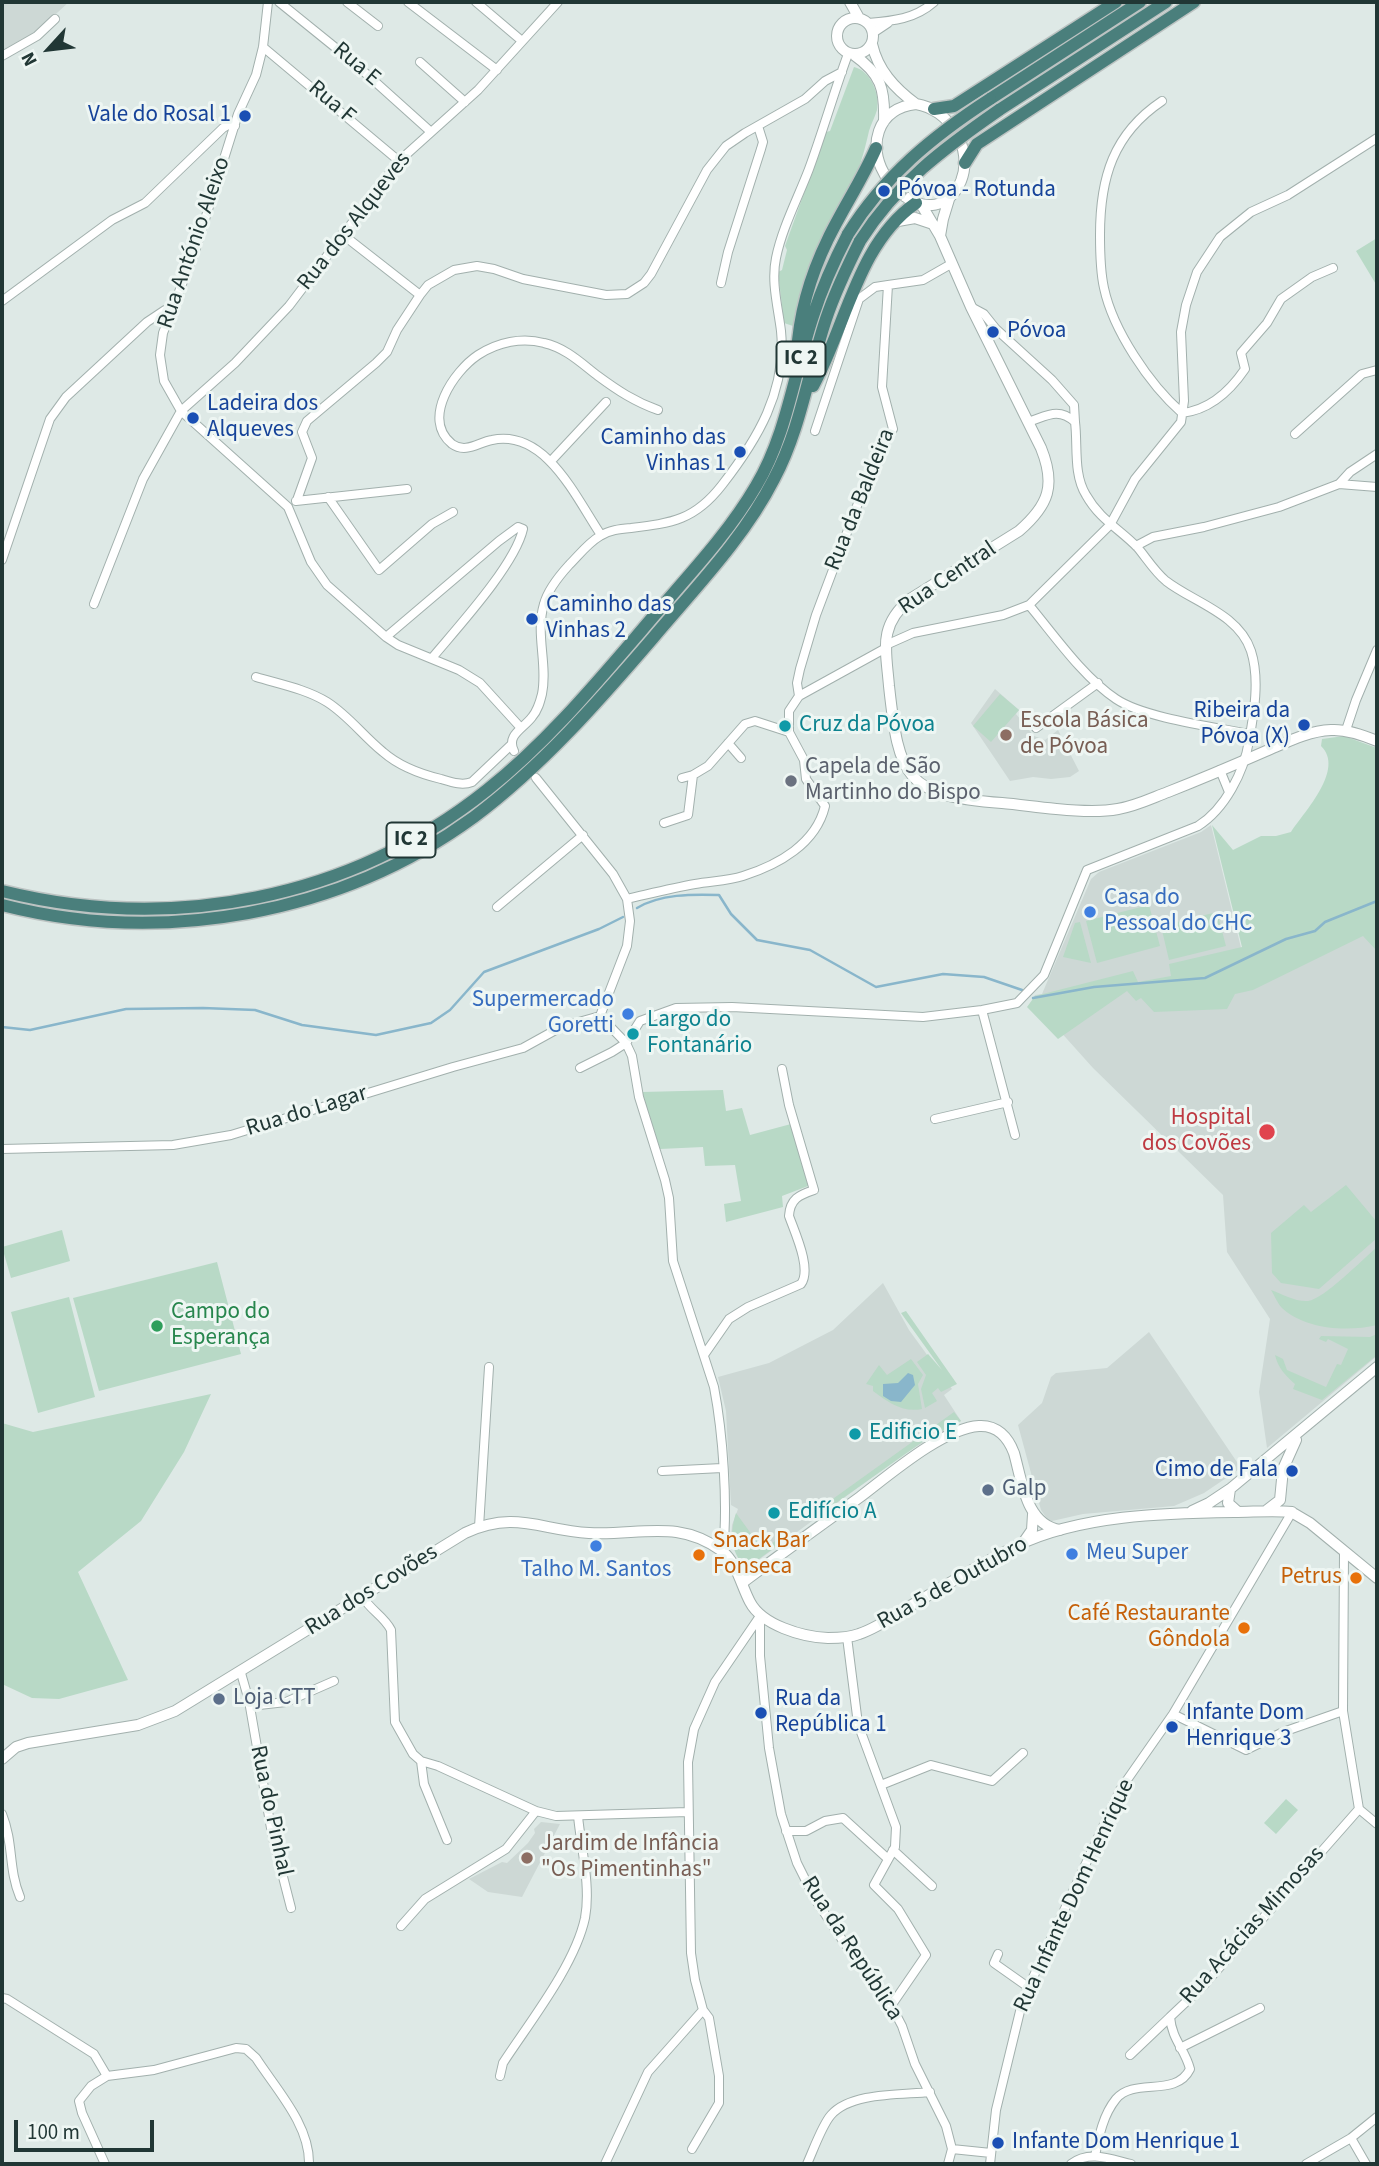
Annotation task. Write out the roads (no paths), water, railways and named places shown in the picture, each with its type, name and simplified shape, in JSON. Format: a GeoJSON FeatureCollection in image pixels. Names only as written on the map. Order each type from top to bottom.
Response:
{"type":"FeatureCollection","features":[{"type":"Feature","properties":{"kind":"highway"},"geometry":{"type":"LineString","coordinates":[[934,109],[954,106],[1116,2]]}},
{"type":"Feature","properties":{"kind":"highway","name":"IC 2"},"geometry":{"type":"LineString","coordinates":[[2,891],[76,906],[177,909],[264,897],[355,867],[432,829],[487,790],[553,730],[610,667],[733,520],[756,486],[770,459],[812,317],[832,265],[848,234],[876,194],[907,160],[933,138],[1140,2]]}},
{"type":"Feature","properties":{"kind":"highway","name":"IC 2"},"geometry":{"type":"LineString","coordinates":[[2,905],[75,919],[131,923],[222,918],[267,910],[317,897],[387,867],[443,837],[506,792],[544,757],[636,657],[725,553],[756,511],[775,479],[796,429],[825,320],[841,279],[875,218],[912,176],[936,155],[999,110],[1166,2]]}},
{"type":"Feature","properties":{"kind":"highway"},"geometry":{"type":"LineString","coordinates":[[965,163],[977,144],[1194,2]]}},
{"type":"Feature","properties":{"kind":"highway"},"geometry":{"type":"LineString","coordinates":[[796,378],[798,327],[809,286],[828,238],[864,175],[876,148]]}},
{"type":"Feature","properties":{"kind":"highway"},"geometry":{"type":"LineString","coordinates":[[803,405],[824,367],[848,299],[872,254],[904,212],[919,203]]}},
{"type":"Feature","properties":{"kind":"street","name":"Rua António Aleixo"},"geometry":{"type":"LineString","coordinates":[[181,411],[169,393],[161,369],[163,332],[196,248],[239,114],[256,75],[263,47],[268,2]]}},
{"type":"Feature","properties":{"kind":"street","name":"Rua E"},"geometry":{"type":"LineString","coordinates":[[279,2],[352,61],[431,132]]}},
{"type":"Feature","properties":{"kind":"street"},"geometry":{"type":"LineString","coordinates":[[347,2],[378,26]]}},
{"type":"Feature","properties":{"kind":"street"},"geometry":{"type":"LineString","coordinates":[[408,2],[496,70]]}},
{"type":"Feature","properties":{"kind":"street"},"geometry":{"type":"LineString","coordinates":[[476,2],[522,41]]}},
{"type":"Feature","properties":{"kind":"street","name":"Rua dos Alqueves"},"geometry":{"type":"LineString","coordinates":[[94,604],[143,479],[181,411],[235,363],[289,306],[399,161],[465,103],[558,2]]}},
{"type":"Feature","properties":{"kind":"street"},"geometry":{"type":"LineString","coordinates":[[850,2],[878,63],[891,83],[916,104],[934,109],[945,117],[962,147],[965,163],[961,180],[951,196],[940,236]]}},
{"type":"Feature","properties":{"kind":"street"},"geometry":{"type":"LineString","coordinates":[[934,2],[916,15],[889,22],[864,28],[840,25],[836,35],[839,46],[866,64],[880,83],[885,99],[884,121],[876,148],[879,165],[891,185],[919,203],[937,203],[951,196]]}},
{"type":"Feature","properties":{"kind":"street"},"geometry":{"type":"LineString","coordinates":[[2,56],[37,36],[55,19]]}},
{"type":"Feature","properties":{"kind":"street"},"geometry":{"type":"LineString","coordinates":[[851,54],[865,52],[864,28]]}},
{"type":"Feature","properties":{"kind":"street","name":"Rua F"},"geometry":{"type":"LineString","coordinates":[[263,47],[399,161]]}},
{"type":"Feature","properties":{"kind":"street"},"geometry":{"type":"LineString","coordinates":[[256,677],[323,699],[349,719],[384,753],[410,768],[449,782],[472,782],[512,748],[513,737],[537,710],[543,690],[540,621],[545,601],[558,577],[584,548],[601,535],[668,523],[696,511],[721,486],[758,435],[766,419],[778,382],[781,360],[781,333],[774,274],[776,255],[842,72],[851,54]]}},
{"type":"Feature","properties":{"kind":"street"},"geometry":{"type":"LineString","coordinates":[[420,62],[465,103]]}},
{"type":"Feature","properties":{"kind":"street"},"geometry":{"type":"LineString","coordinates":[[288,507],[297,500],[312,458],[302,432],[307,421],[387,352],[397,330],[428,285],[454,270],[477,267],[606,295],[627,294],[651,274],[707,170],[726,146],[805,99],[825,81],[842,72]]}},
{"type":"Feature","properties":{"kind":"street"},"geometry":{"type":"LineString","coordinates":[[1162,102],[1134,125],[1110,162],[1103,183],[1100,211],[1100,260],[1104,288],[1113,316],[1137,358],[1166,398],[1182,413],[1193,412],[1219,398],[1232,387],[1245,369],[1241,353],[1267,323],[1282,299],[1312,277],[1333,268]]}},
{"type":"Feature","properties":{"kind":"street"},"geometry":{"type":"LineString","coordinates":[[884,121],[897,109],[916,104]]}},
{"type":"Feature","properties":{"kind":"street"},"geometry":{"type":"LineString","coordinates":[[2,301],[112,220],[145,203],[223,128],[228,125],[235,126]]}},
{"type":"Feature","properties":{"kind":"street"},"geometry":{"type":"LineString","coordinates":[[721,283],[728,252],[763,142],[758,126]]}},
{"type":"Feature","properties":{"kind":"street"},"geometry":{"type":"LineString","coordinates":[[776,729],[799,696],[913,633],[1003,615],[1029,604],[1110,525],[1135,479],[1181,422],[1184,401],[1181,332],[1186,305],[1197,272],[1220,237],[1251,212],[1288,195],[1377,138]]}},
{"type":"Feature","properties":{"kind":"street","name":"Rua Central"},"geometry":{"type":"LineString","coordinates":[[919,203],[940,236],[971,307],[1028,422],[1046,462],[1049,479],[1047,496],[1041,508],[1019,531],[902,606],[889,623],[886,647],[897,748],[905,766],[917,782],[947,797],[1072,809],[1116,810],[1220,771],[1308,733],[1346,730]]}},
{"type":"Feature","properties":{"kind":"street"},"geometry":{"type":"LineString","coordinates":[[895,223],[915,218],[933,224]]}},
{"type":"Feature","properties":{"kind":"street"},"geometry":{"type":"LineString","coordinates":[[342,234],[420,295]]}},
{"type":"Feature","properties":{"kind":"street"},"geometry":{"type":"LineString","coordinates":[[815,431],[859,299],[875,287],[923,280],[951,264]]}},
{"type":"Feature","properties":{"kind":"street","name":"Rua da Baldeira"},"geometry":{"type":"LineString","coordinates":[[799,696],[797,682],[816,615],[875,458],[893,429],[882,387],[888,285]]}},
{"type":"Feature","properties":{"kind":"street"},"geometry":{"type":"LineString","coordinates":[[580,1068],[626,1042],[640,1021],[676,1008],[732,1007],[923,1017],[1017,1003],[1044,975],[1087,870],[1198,826],[1215,813],[1246,759],[1256,680],[1251,649],[1236,627],[1165,580],[1136,546],[1102,518],[1081,485],[1074,405],[984,314],[971,307]]}},
{"type":"Feature","properties":{"kind":"street"},"geometry":{"type":"LineString","coordinates":[[2,560],[50,419],[66,397],[147,322],[165,310],[170,312]]}},
{"type":"Feature","properties":{"kind":"street"},"geometry":{"type":"LineString","coordinates":[[601,535],[551,461],[538,449],[524,442],[493,439],[470,448],[460,448],[451,443],[444,434],[440,420],[440,406],[446,392],[461,370],[479,354],[512,341],[545,343],[573,356],[623,394],[658,410]]}},
{"type":"Feature","properties":{"kind":"street"},"geometry":{"type":"LineString","coordinates":[[1295,434],[1362,374],[1377,370]]}},
{"type":"Feature","properties":{"kind":"street"},"geometry":{"type":"LineString","coordinates":[[551,461],[606,402]]}},
{"type":"Feature","properties":{"kind":"street"},"geometry":{"type":"LineString","coordinates":[[181,411],[288,507],[318,573],[327,585],[398,645],[459,670],[480,683],[521,728]]}},
{"type":"Feature","properties":{"kind":"street"},"geometry":{"type":"LineString","coordinates":[[1028,422],[1060,412],[1075,422]]}},
{"type":"Feature","properties":{"kind":"street"},"geometry":{"type":"LineString","coordinates":[[1339,484],[1350,472],[1377,454]]}},
{"type":"Feature","properties":{"kind":"street"},"geometry":{"type":"LineString","coordinates":[[1136,546],[1153,537],[1279,507],[1339,484],[1377,487]]}},
{"type":"Feature","properties":{"kind":"street"},"geometry":{"type":"LineString","coordinates":[[297,500],[407,489]]}},
{"type":"Feature","properties":{"kind":"street"},"geometry":{"type":"LineString","coordinates":[[328,498],[379,570],[432,524],[453,512]]}},
{"type":"Feature","properties":{"kind":"street"},"geometry":{"type":"LineString","coordinates":[[386,637],[499,541],[518,527],[523,529],[521,541],[509,561],[432,658]]}},
{"type":"Feature","properties":{"kind":"street"},"geometry":{"type":"LineString","coordinates":[[1029,604],[1098,684],[1117,699],[1139,710],[1250,734]]}},
{"type":"Feature","properties":{"kind":"street"},"geometry":{"type":"LineString","coordinates":[[1377,650],[1346,730],[1377,741]]}},
{"type":"Feature","properties":{"kind":"street"},"geometry":{"type":"LineString","coordinates":[[1036,728],[1098,684]]}},
{"type":"Feature","properties":{"kind":"street"},"geometry":{"type":"LineString","coordinates":[[627,899],[742,877],[785,858],[806,841],[822,817],[825,806],[806,779],[804,760],[789,732],[789,711]]}},
{"type":"Feature","properties":{"kind":"street"},"geometry":{"type":"LineString","coordinates":[[682,778],[708,766],[739,728],[751,722],[761,722],[789,732]]}},
{"type":"Feature","properties":{"kind":"street"},"geometry":{"type":"LineString","coordinates":[[728,743],[741,758]]}},
{"type":"Feature","properties":{"kind":"street"},"geometry":{"type":"LineString","coordinates":[[1220,771],[1229,792]]}},
{"type":"Feature","properties":{"kind":"street"},"geometry":{"type":"LineString","coordinates":[[664,824],[688,815],[693,775]]}},
{"type":"Feature","properties":{"kind":"street"},"geometry":{"type":"LineString","coordinates":[[536,778],[614,874],[627,899],[630,921],[627,946],[600,1016],[626,1042],[632,1056],[639,1097],[666,1180],[673,1261],[715,1387],[725,1526],[723,1552],[760,1616],[715,1682],[694,1729],[688,1762],[691,1953],[695,1980],[709,2018],[719,2076],[719,2103],[692,2149]]}},
{"type":"Feature","properties":{"kind":"street"},"geometry":{"type":"LineString","coordinates":[[498,907],[583,835]]}},
{"type":"Feature","properties":{"kind":"street"},"geometry":{"type":"LineString","coordinates":[[982,1010],[1015,1135]]}},
{"type":"Feature","properties":{"kind":"street","name":"Rua do Lagar"},"geometry":{"type":"LineString","coordinates":[[2,1149],[173,1145],[231,1135],[453,1066],[523,1048],[561,1027],[600,1016]]}},
{"type":"Feature","properties":{"kind":"street"},"geometry":{"type":"LineString","coordinates":[[704,1355],[729,1319],[748,1307],[801,1284],[805,1278],[805,1268],[789,1216],[790,1208],[799,1195],[814,1190],[789,1105],[782,1069]]}},
{"type":"Feature","properties":{"kind":"street"},"geometry":{"type":"LineString","coordinates":[[935,1119],[1007,1101]]}},
{"type":"Feature","properties":{"kind":"street"},"geometry":{"type":"LineString","coordinates":[[479,1527],[489,1367]]}},
{"type":"Feature","properties":{"kind":"street"},"geometry":{"type":"LineString","coordinates":[[1377,1367],[1230,1489],[1228,1503],[1238,1512],[1293,1513],[1310,1523],[1377,1578]]}},
{"type":"Feature","properties":{"kind":"street"},"geometry":{"type":"LineString","coordinates":[[742,1583],[929,1447],[979,1426],[992,1427],[1010,1440],[1033,1514],[1032,1530],[1023,1543]]}},
{"type":"Feature","properties":{"kind":"street"},"geometry":{"type":"LineString","coordinates":[[1265,1511],[1278,1503],[1286,1458],[1301,1431]]}},
{"type":"Feature","properties":{"kind":"street"},"geometry":{"type":"LineString","coordinates":[[1264,1462],[1278,1467],[1283,1473]]}},
{"type":"Feature","properties":{"kind":"street"},"geometry":{"type":"LineString","coordinates":[[662,1471],[722,1468]]}},
{"type":"Feature","properties":{"kind":"street","name":"Rua 5 de Outubro"},"geometry":{"type":"LineString","coordinates":[[1188,1513],[1230,1489]]}},
{"type":"Feature","properties":{"kind":"street"},"geometry":{"type":"LineString","coordinates":[[1282,1492],[1293,1513]]}},
{"type":"Feature","properties":{"kind":"street","name":"Rua 5 de Outubro"},"geometry":{"type":"LineString","coordinates":[[760,1616],[795,1632],[825,1638],[847,1637],[873,1628],[1023,1543],[1060,1530],[1188,1513],[1238,1512]]}},
{"type":"Feature","properties":{"kind":"street","name":"Rua Infante Dom Henrique"},"geometry":{"type":"LineString","coordinates":[[990,2164],[996,2110],[1014,2028],[1028,1987],[1120,1790],[1173,1714],[1283,1524],[1293,1513]]}},
{"type":"Feature","properties":{"kind":"street"},"geometry":{"type":"LineString","coordinates":[[1033,1514],[1044,1525],[1060,1530]]}},
{"type":"Feature","properties":{"kind":"street","name":"Rua dos Covões"},"geometry":{"type":"LineString","coordinates":[[2,1759],[16,1747],[28,1743],[119,1730],[156,1720],[241,1673],[479,1527],[492,1523],[518,1521],[590,1533],[671,1529],[696,1537],[723,1552]]}},
{"type":"Feature","properties":{"kind":"street"},"geometry":{"type":"LineString","coordinates":[[1344,1552],[1343,1711],[1359,1809],[1377,1824]]}},
{"type":"Feature","properties":{"kind":"street"},"geometry":{"type":"LineString","coordinates":[[363,1597],[368,1605],[383,1617],[391,1630],[395,1722],[413,1754],[421,1761],[438,1766],[536,1811],[556,1816],[688,1812]]}},
{"type":"Feature","properties":{"kind":"street","name":"Rua da República"},"geometry":{"type":"LineString","coordinates":[[760,1616],[760,1656],[769,1748],[786,1831],[797,1863],[815,1899],[891,2006],[915,2064],[946,2126],[952,2149]]}},
{"type":"Feature","properties":{"kind":"street"},"geometry":{"type":"LineString","coordinates":[[847,1637],[859,1724],[896,1827],[893,1850],[874,1885],[898,1909],[926,1955],[891,2006]]}},
{"type":"Feature","properties":{"kind":"street","name":"Rua do Pinhal"},"geometry":{"type":"LineString","coordinates":[[241,1673],[250,1706],[272,1834],[291,1908]]}},
{"type":"Feature","properties":{"kind":"street"},"geometry":{"type":"LineString","coordinates":[[250,1706],[286,1702],[334,1681]]}},
{"type":"Feature","properties":{"kind":"street"},"geometry":{"type":"LineString","coordinates":[[1173,1714],[1246,1750],[1283,1732],[1343,1711]]}},
{"type":"Feature","properties":{"kind":"street"},"geometry":{"type":"LineString","coordinates":[[881,1785],[931,1765],[992,1781],[1023,1754]]}},
{"type":"Feature","properties":{"kind":"street"},"geometry":{"type":"LineString","coordinates":[[421,1761],[424,1784],[447,1840]]}},
{"type":"Feature","properties":{"kind":"street","name":"Rua Acácias Mimosas"},"geometry":{"type":"LineString","coordinates":[[1095,2156],[1101,2126],[1116,2099],[1133,2090],[1164,2087],[1187,2075],[1189,2063],[1171,2032],[1170,2017],[1204,1985],[1359,1809]]}},
{"type":"Feature","properties":{"kind":"street"},"geometry":{"type":"LineString","coordinates":[[401,1927],[425,1899],[506,1849],[536,1811]]}},
{"type":"Feature","properties":{"kind":"street"},"geometry":{"type":"LineString","coordinates":[[2,1814],[10,1841],[11,1873],[20,1897]]}},
{"type":"Feature","properties":{"kind":"street"},"geometry":{"type":"LineString","coordinates":[[500,2076],[503,2063],[561,1973],[585,1918],[586,1892],[578,1816]]}},
{"type":"Feature","properties":{"kind":"street"},"geometry":{"type":"LineString","coordinates":[[786,1831],[806,1831],[825,1821],[843,1818],[888,1859]]}},
{"type":"Feature","properties":{"kind":"street"},"geometry":{"type":"LineString","coordinates":[[893,1850],[932,1886]]}},
{"type":"Feature","properties":{"kind":"street"},"geometry":{"type":"LineString","coordinates":[[998,1954],[994,1963],[1028,1987]]}},
{"type":"Feature","properties":{"kind":"street"},"geometry":{"type":"LineString","coordinates":[[2,1998],[7,1998],[94,2054],[107,2076]]}},
{"type":"Feature","properties":{"kind":"street"},"geometry":{"type":"LineString","coordinates":[[1180,2048],[1260,2008]]}},
{"type":"Feature","properties":{"kind":"street"},"geometry":{"type":"LineString","coordinates":[[606,2164],[648,2072],[704,2010]]}},
{"type":"Feature","properties":{"kind":"street"},"geometry":{"type":"LineString","coordinates":[[1130,2055],[1170,2017]]}},
{"type":"Feature","properties":{"kind":"street"},"geometry":{"type":"LineString","coordinates":[[105,2164],[79,2101],[91,2086],[107,2076],[154,2070],[236,2048],[246,2049],[256,2058],[301,2128],[309,2153],[309,2164]]}},
{"type":"Feature","properties":{"kind":"street"},"geometry":{"type":"LineString","coordinates":[[807,2164],[831,2115],[847,2104],[865,2098],[930,2092]]}},
{"type":"Feature","properties":{"kind":"street"},"geometry":{"type":"LineString","coordinates":[[1306,2164],[1351,2138],[1377,2117]]}},
{"type":"Feature","properties":{"kind":"street"},"geometry":{"type":"LineString","coordinates":[[1351,2138],[1366,2164]]}},
{"type":"Feature","properties":{"kind":"street"},"geometry":{"type":"LineString","coordinates":[[948,2164],[952,2149],[991,2153]]}},
{"type":"Feature","properties":{"kind":"street"},"geometry":{"type":"LineString","coordinates":[[1071,2164],[1078,2159],[1095,2156],[1131,2164]]}},
{"type":"Feature","properties":{"kind":"water"},"geometry":{"type":"Polygon","coordinates":[[[908,1373],[913,1375],[915,1385],[901,1402],[891,1401],[883,1396],[883,1384],[898,1383],[908,1373]]]}},
{"type":"Feature","properties":{"kind":"waterway"},"geometry":{"type":"LineString","coordinates":[[637,908],[666,897],[719,895],[731,914],[757,940],[810,950],[876,987],[943,974],[984,977],[1022,990]]}},
{"type":"Feature","properties":{"kind":"waterway"},"geometry":{"type":"LineString","coordinates":[[1033,998],[1094,987],[1205,978],[1286,939],[1315,931],[1325,922],[1377,901]]}},
{"type":"Feature","properties":{"kind":"waterway"},"geometry":{"type":"LineString","coordinates":[[2,1027],[30,1030],[126,1009],[203,1008],[255,1010],[302,1025],[376,1035],[431,1023],[450,1010],[484,972],[599,929],[623,917]]}},
{"type":"Feature","properties":{"kind":"place","name":"Vale do Rosal 1"},"geometry":{"type":"Point","coordinates":[245,116]}},
{"type":"Feature","properties":{"kind":"place","name":"Póvoa - Rotunda"},"geometry":{"type":"Point","coordinates":[884,191]}},
{"type":"Feature","properties":{"kind":"place","name":"Póvoa"},"geometry":{"type":"Point","coordinates":[993,332]}},
{"type":"Feature","properties":{"kind":"place","name":"Ladeira dos Alqueves"},"geometry":{"type":"Point","coordinates":[193,418]}},
{"type":"Feature","properties":{"kind":"place","name":"Caminho das Vinhas 1"},"geometry":{"type":"Point","coordinates":[740,452]}},
{"type":"Feature","properties":{"kind":"place","name":"Caminho das Vinhas 2"},"geometry":{"type":"Point","coordinates":[532,619]}},
{"type":"Feature","properties":{"kind":"place","name":"Ribeira da Póvoa (X)"},"geometry":{"type":"Point","coordinates":[1304,725]}},
{"type":"Feature","properties":{"kind":"place","name":"Cruz da Póvoa"},"geometry":{"type":"Point","coordinates":[785,726]}},
{"type":"Feature","properties":{"kind":"place","name":"Escola Básica de Póvoa"},"geometry":{"type":"Point","coordinates":[1006,735]}},
{"type":"Feature","properties":{"kind":"place","name":"Capela de São Martinho do Bispo"},"geometry":{"type":"Point","coordinates":[791,781]}},
{"type":"Feature","properties":{"kind":"place","name":"Casa do Pessoal do CHC"},"geometry":{"type":"Point","coordinates":[1090,912]}},
{"type":"Feature","properties":{"kind":"place","name":"Supermercado Goretti"},"geometry":{"type":"Point","coordinates":[628,1014]}},
{"type":"Feature","properties":{"kind":"place","name":"Largo do Fontanário"},"geometry":{"type":"Point","coordinates":[633,1034]}},
{"type":"Feature","properties":{"kind":"place","name":"Hospital dos Covões"},"geometry":{"type":"Point","coordinates":[1267,1132]}},
{"type":"Feature","properties":{"kind":"place","name":"Campo do Esperança"},"geometry":{"type":"Point","coordinates":[157,1326]}},
{"type":"Feature","properties":{"kind":"place","name":"Edificio E"},"geometry":{"type":"Point","coordinates":[855,1434]}},
{"type":"Feature","properties":{"kind":"place","name":"Cimo de Fala"},"geometry":{"type":"Point","coordinates":[1292,1471]}},
{"type":"Feature","properties":{"kind":"place","name":"Galp"},"geometry":{"type":"Point","coordinates":[988,1490]}},
{"type":"Feature","properties":{"kind":"place","name":"Edifício A"},"geometry":{"type":"Point","coordinates":[774,1513]}},
{"type":"Feature","properties":{"kind":"place","name":"Talho M. Santos"},"geometry":{"type":"Point","coordinates":[596,1546]}},
{"type":"Feature","properties":{"kind":"place","name":"Meu Super"},"geometry":{"type":"Point","coordinates":[1072,1554]}},
{"type":"Feature","properties":{"kind":"place","name":"Snack Bar Fonseca"},"geometry":{"type":"Point","coordinates":[699,1555]}},
{"type":"Feature","properties":{"kind":"place","name":"Petrus"},"geometry":{"type":"Point","coordinates":[1356,1578]}},
{"type":"Feature","properties":{"kind":"place","name":"Café Restaurante Gôndola"},"geometry":{"type":"Point","coordinates":[1244,1628]}},
{"type":"Feature","properties":{"kind":"place","name":"Loja CTT"},"geometry":{"type":"Point","coordinates":[219,1699]}},
{"type":"Feature","properties":{"kind":"place","name":"Rua da República 1"},"geometry":{"type":"Point","coordinates":[761,1713]}},
{"type":"Feature","properties":{"kind":"place","name":"Infante Dom Henrique 3"},"geometry":{"type":"Point","coordinates":[1172,1727]}},
{"type":"Feature","properties":{"kind":"place","name":"Jardim de Infância \"Os Pimentinhas\""},"geometry":{"type":"Point","coordinates":[527,1858]}},
{"type":"Feature","properties":{"kind":"place","name":"Infante Dom Henrique 1"},"geometry":{"type":"Point","coordinates":[998,2143]}}]}
